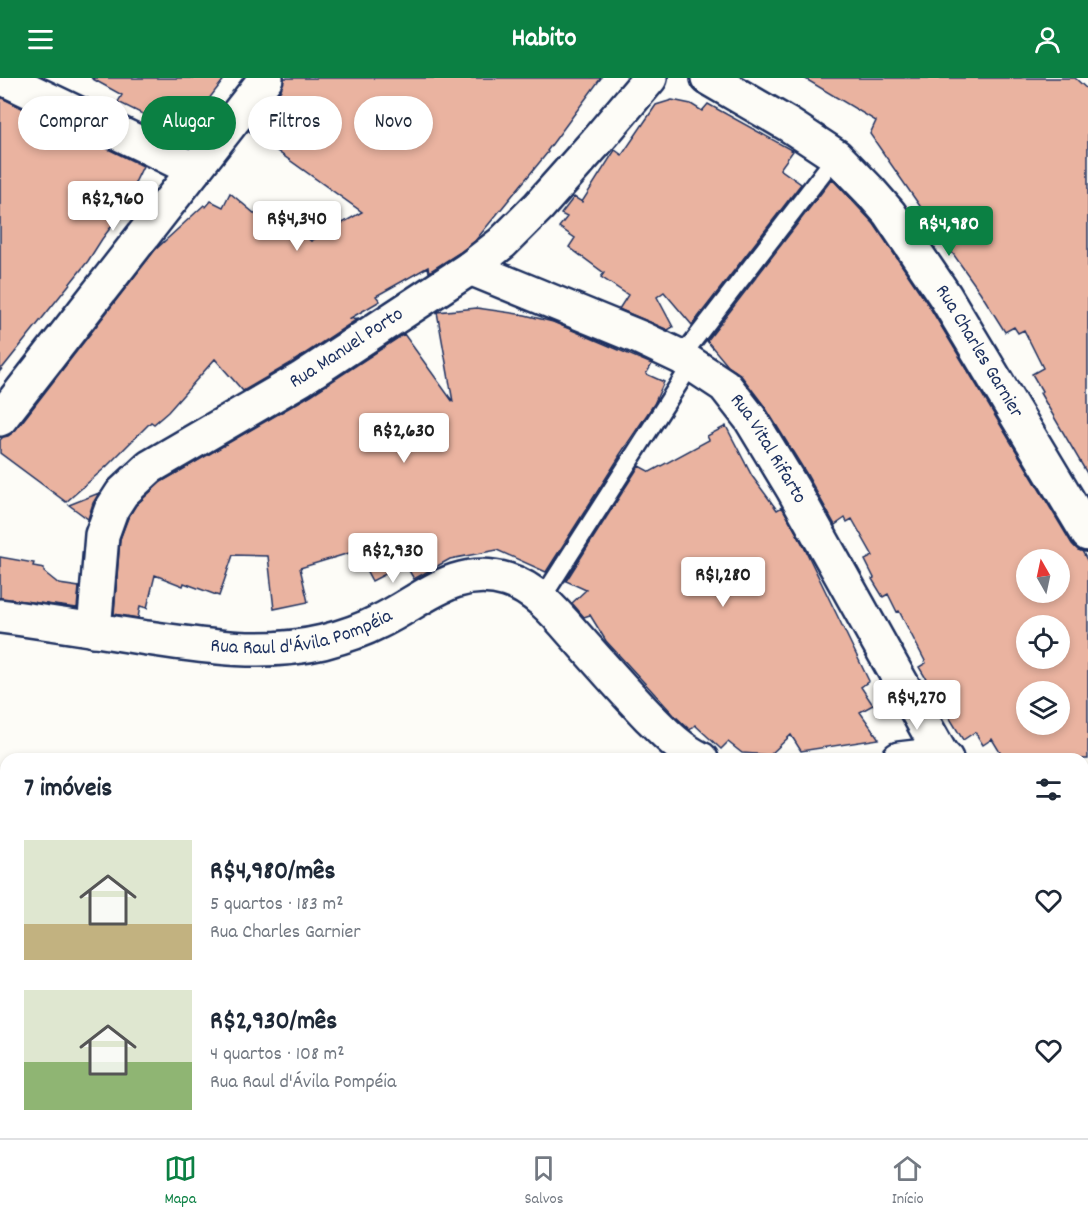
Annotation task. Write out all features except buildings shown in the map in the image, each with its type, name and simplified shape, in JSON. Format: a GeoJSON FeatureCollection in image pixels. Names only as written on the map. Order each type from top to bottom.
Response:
{"type":"FeatureCollection","features":[{"type":"Feature","properties":{"kind":"street"},"geometry":{"type":"LineString","coordinates":[[3,78],[194,170]]}},
{"type":"Feature","properties":{"kind":"street"},"geometry":{"type":"LineString","coordinates":[[0,419],[266,78]]}},
{"type":"Feature","properties":{"kind":"street","name":"Rua Manuel Porto"},"geometry":{"type":"LineString","coordinates":[[94,630],[102,535],[111,510],[122,493],[150,467],[301,378],[470,268],[502,243],[539,206],[650,78]]}},
{"type":"Feature","properties":{"kind":"street","name":"Rua Charles Garnier"},"geometry":{"type":"LineString","coordinates":[[708,78],[789,125],[836,156],[889,213],[945,296],[1088,534]]}},
{"type":"Feature","properties":{"kind":"street","name":"Rua Vital Rifarto"},"geometry":{"type":"LineString","coordinates":[[470,268],[609,324],[686,361],[724,386],[750,418],[793,489],[941,753]]}},
{"type":"Feature","properties":{"kind":"street","name":"Rua Raul d'Ávila Pompéia"},"geometry":{"type":"LineString","coordinates":[[0,616],[201,646],[251,650],[324,642],[357,632],[408,606],[430,591],[466,577],[486,576],[508,580],[529,591],[555,612],[635,703],[663,731],[691,753]]}},
{"type":"Feature","properties":{"kind":"lane"},"geometry":{"type":"LineString","coordinates":[[541,600],[686,361],[836,156]]}}]}
